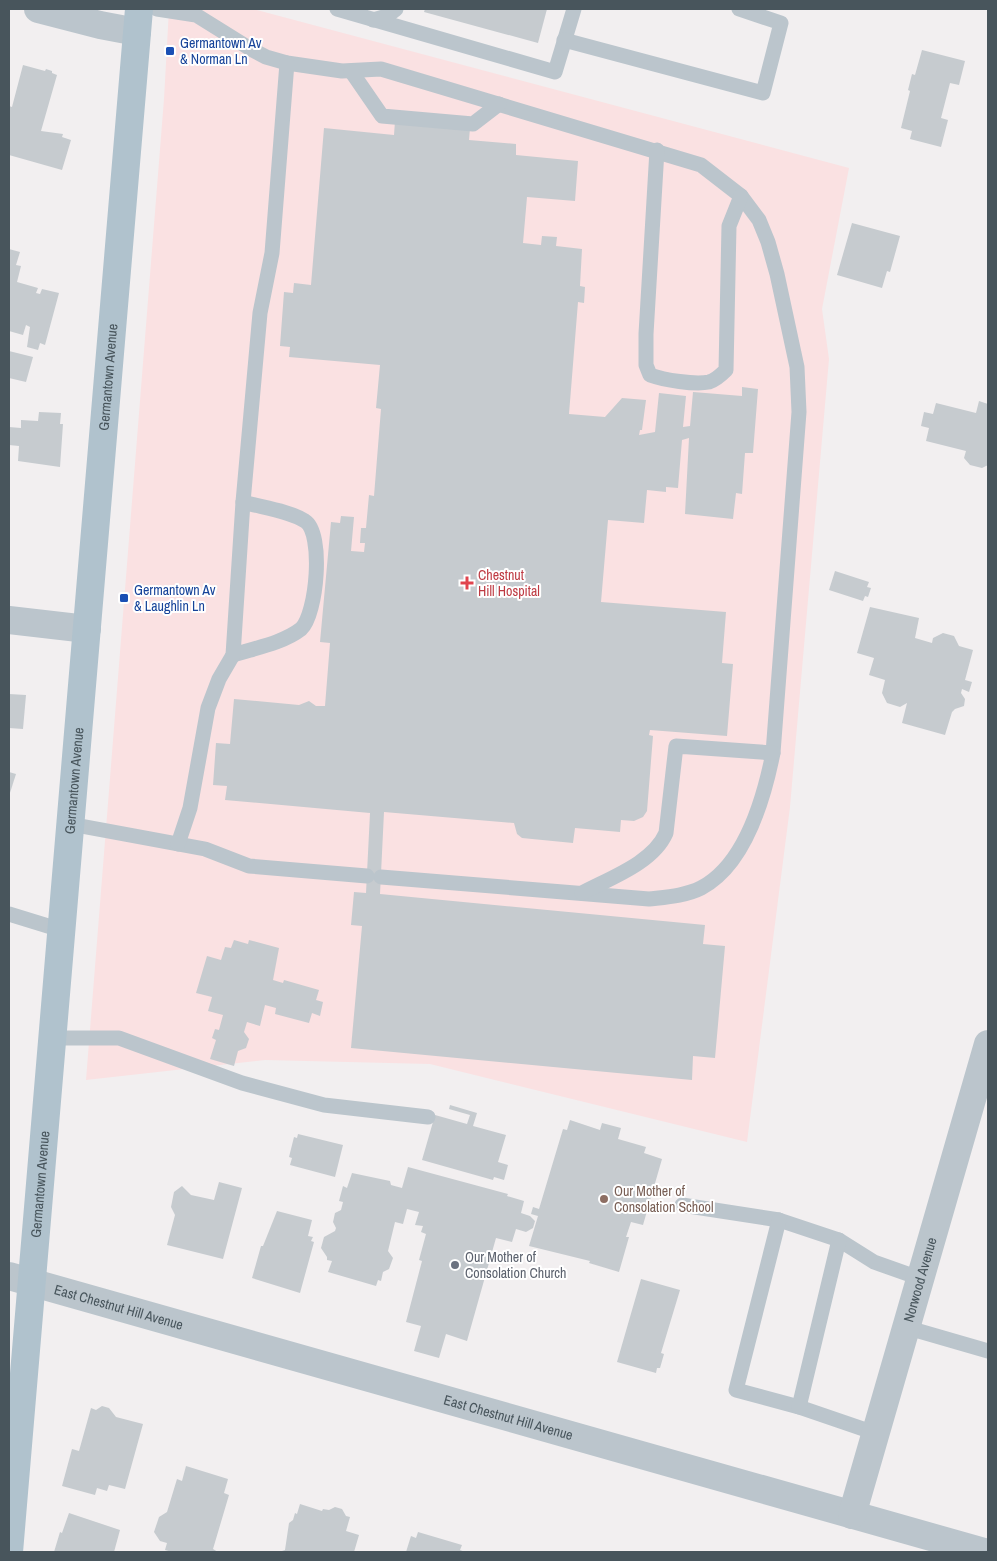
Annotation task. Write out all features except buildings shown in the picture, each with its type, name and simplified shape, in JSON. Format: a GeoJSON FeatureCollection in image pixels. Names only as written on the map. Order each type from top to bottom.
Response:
{"type":"FeatureCollection","features":[{"type":"Feature","properties":{"kind":"main road","name":"Germantown Avenue"},"geometry":{"type":"LineString","coordinates":[[9,1552],[20,1279],[52,1038],[138,20]]}},
{"type":"Feature","properties":{"kind":"street"},"geometry":{"type":"LineString","coordinates":[[38,9],[100,25],[138,20]]}},
{"type":"Feature","properties":{"kind":"street"},"geometry":{"type":"LineString","coordinates":[[9,620],[87,629]]}},
{"type":"Feature","properties":{"kind":"street","name":"Norwood Avenue"},"geometry":{"type":"LineString","coordinates":[[852,1515],[905,1327],[922,1279],[988,1044]]}},
{"type":"Feature","properties":{"kind":"street","name":"East Chestnut Hill Avenue"},"geometry":{"type":"LineString","coordinates":[[20,1279],[984,1552]]}},
{"type":"Feature","properties":{"kind":"lane"},"geometry":{"type":"LineString","coordinates":[[70,824],[218,853],[249,866],[649,899],[671,896],[702,888],[717,877],[732,859],[753,820],[762,798],[773,753],[799,412],[799,388],[792,338],[768,242],[759,220],[741,196],[701,165],[657,150],[381,69],[352,71],[319,69],[287,63],[266,57],[196,15],[157,9]]}},
{"type":"Feature","properties":{"kind":"lane"},"geometry":{"type":"LineString","coordinates":[[337,9],[555,72],[574,9]]}},
{"type":"Feature","properties":{"kind":"lane"},"geometry":{"type":"LineString","coordinates":[[373,20],[387,16],[396,9]]}},
{"type":"Feature","properties":{"kind":"lane"},"geometry":{"type":"LineString","coordinates":[[564,40],[763,93],[781,22],[739,9]]}},
{"type":"Feature","properties":{"kind":"lane"},"geometry":{"type":"LineString","coordinates":[[178,844],[190,808],[208,708],[219,678],[234,655],[243,502],[260,313],[272,253],[287,63]]}},
{"type":"Feature","properties":{"kind":"lane"},"geometry":{"type":"LineString","coordinates":[[352,71],[382,116],[473,124],[499,104]]}},
{"type":"Feature","properties":{"kind":"lane"},"geometry":{"type":"LineString","coordinates":[[657,150],[646,334],[646,365],[650,375],[662,379],[708,382],[716,379],[726,370],[729,226],[741,196]]}},
{"type":"Feature","properties":{"kind":"lane"},"geometry":{"type":"LineString","coordinates":[[234,655],[289,636],[302,627],[310,613],[314,594],[316,549],[313,531],[306,521],[243,502]]}},
{"type":"Feature","properties":{"kind":"lane"},"geometry":{"type":"LineString","coordinates":[[582,894],[632,866],[661,844],[666,833],[676,746],[773,753]]}},
{"type":"Feature","properties":{"kind":"lane"},"geometry":{"type":"LineString","coordinates":[[9,914],[61,930]]}},
{"type":"Feature","properties":{"kind":"lane"},"geometry":{"type":"LineString","coordinates":[[52,1038],[118,1038],[242,1083],[324,1104],[428,1117]]}},
{"type":"Feature","properties":{"kind":"lane"},"geometry":{"type":"LineString","coordinates":[[682,1206],[779,1220],[839,1240],[874,1262],[922,1279]]}},
{"type":"Feature","properties":{"kind":"lane"},"geometry":{"type":"LineString","coordinates":[[779,1220],[736,1390],[799,1407],[875,1433]]}},
{"type":"Feature","properties":{"kind":"lane"},"geometry":{"type":"LineString","coordinates":[[799,1407],[839,1240]]}},
{"type":"Feature","properties":{"kind":"lane"},"geometry":{"type":"LineString","coordinates":[[905,1327],[988,1352]]}},
{"type":"Feature","properties":{"kind":"shaded area","name":"Chestnut Hill Hospital"},"geometry":{"type":"Polygon","coordinates":[[[169,9],[253,9],[849,168],[822,309],[829,359],[790,807],[747,1142],[430,1064],[265,1060],[86,1080],[164,99],[169,9]]]}},
{"type":"Feature","properties":{"kind":"place","name":"Germantown Av & Norman Ln"},"geometry":{"type":"Point","coordinates":[170,51]}},
{"type":"Feature","properties":{"kind":"place","name":"Chestnut Hill Hospital"},"geometry":{"type":"Point","coordinates":[467,583]}},
{"type":"Feature","properties":{"kind":"place","name":"Germantown Av & Laughlin Ln"},"geometry":{"type":"Point","coordinates":[124,598]}},
{"type":"Feature","properties":{"kind":"place","name":"Our Mother of Consolation School"},"geometry":{"type":"Point","coordinates":[604,1199]}},
{"type":"Feature","properties":{"kind":"place","name":"Our Mother of Consolation Church"},"geometry":{"type":"Point","coordinates":[455,1265]}}]}
